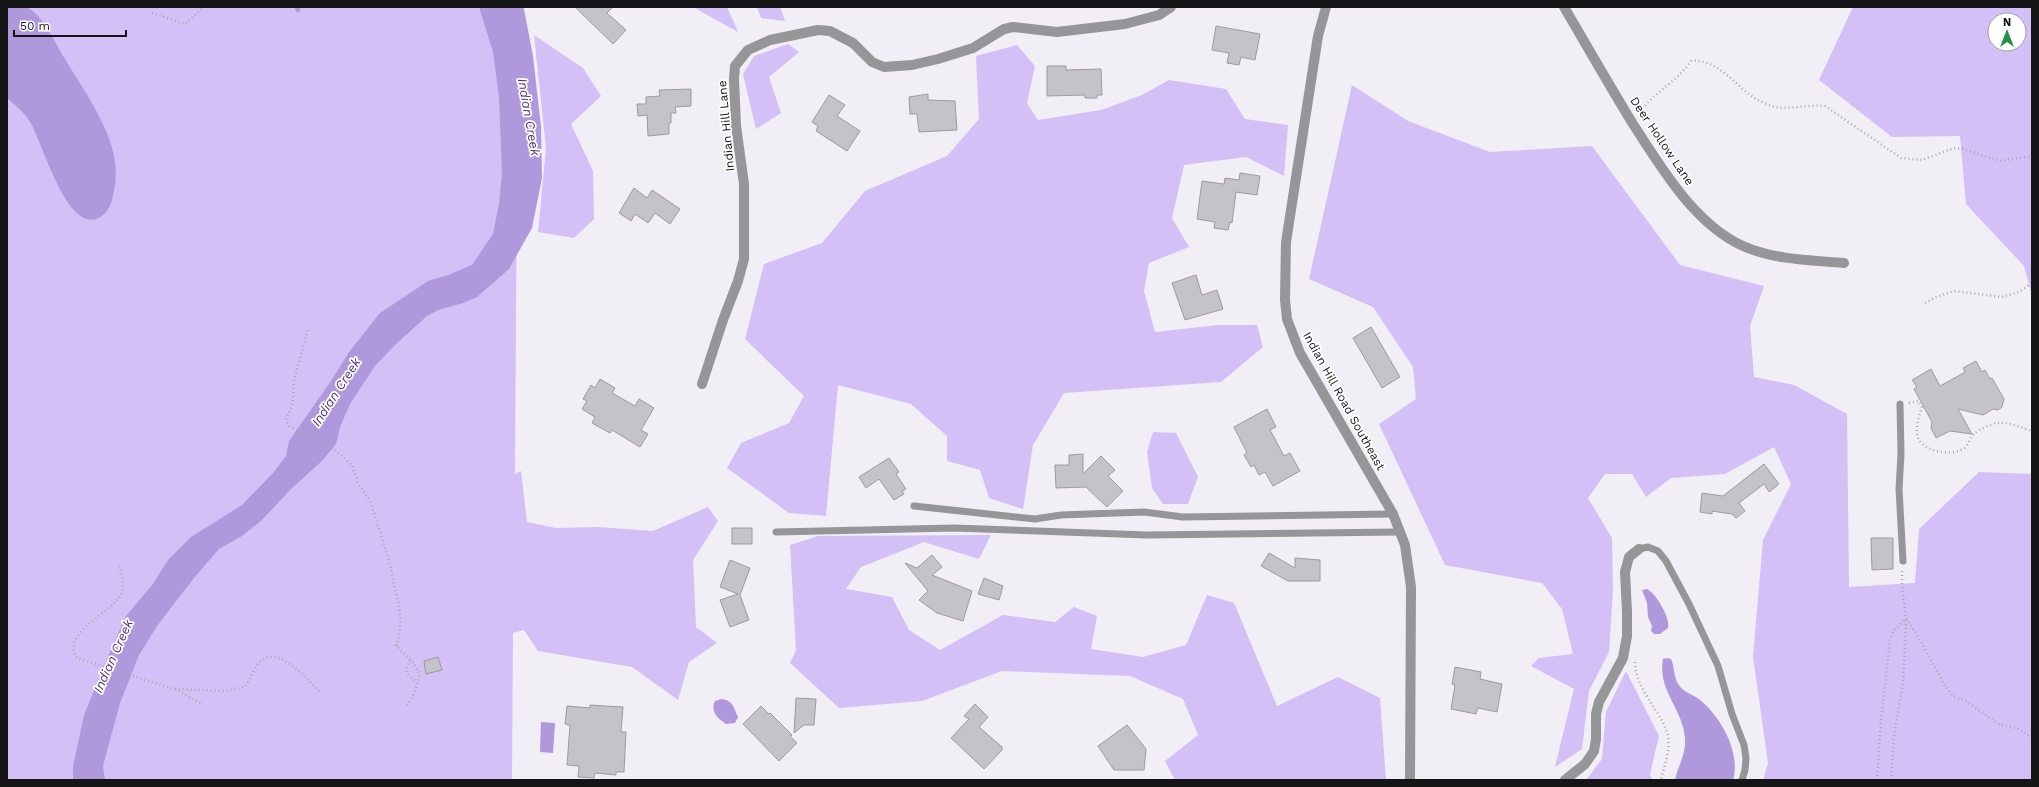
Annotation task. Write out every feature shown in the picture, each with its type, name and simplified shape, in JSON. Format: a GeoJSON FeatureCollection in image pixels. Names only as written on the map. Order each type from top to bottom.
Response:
{"type":"FeatureCollection","features":[{"type":"Feature","properties":{"kind":"street","name":"Indian Hill Lane"},"geometry":{"type":"LineString","coordinates":[[702,384],[723,320],[738,281],[744,259],[744,184],[736,126],[734,79],[735,66],[748,50],[770,40],[818,30],[830,31],[854,43],[872,62],[884,66],[912,64],[938,59],[973,48],[1004,29],[1013,27],[1057,32],[1125,24],[1158,15],[1171,7]]}},
{"type":"Feature","properties":{"kind":"street","name":"Indian Hill Road Southeast"},"geometry":{"type":"LineString","coordinates":[[1326,7],[1318,36],[1286,242],[1285,300],[1287,319],[1300,353],[1393,514],[1408,561],[1411,587],[1410,780]]}},
{"type":"Feature","properties":{"kind":"street","name":"Deer Hollow Lane"},"geometry":{"type":"LineString","coordinates":[[1564,7],[1656,160],[1701,216],[1723,235],[1742,246],[1774,256],[1844,263]]}},
{"type":"Feature","properties":{"kind":"street"},"geometry":{"type":"LineString","coordinates":[[1565,780],[1585,764],[1594,751],[1596,739],[1596,714],[1599,702],[1623,658],[1627,636],[1624,572],[1629,557],[1639,549]]}},
{"type":"Feature","properties":{"kind":"lane"},"geometry":{"type":"LineString","coordinates":[[1900,404],[1901,454],[1899,489],[1903,561]]}},
{"type":"Feature","properties":{"kind":"lane"},"geometry":{"type":"LineString","coordinates":[[914,506],[1035,519],[1061,515],[1144,512],[1183,517],[1393,514]]}},
{"type":"Feature","properties":{"kind":"lane"},"geometry":{"type":"LineString","coordinates":[[776,532],[954,528],[1147,535],[1400,532]]}},
{"type":"Feature","properties":{"kind":"lane"},"geometry":{"type":"LineString","coordinates":[[1639,549],[1648,547],[1658,550],[1666,561],[1689,604],[1718,666],[1732,714],[1744,745],[1746,758],[1742,780]]}},
{"type":"Feature","properties":{"kind":"path"},"geometry":{"type":"LineString","coordinates":[[152,13],[185,24],[204,7]]}},
{"type":"Feature","properties":{"kind":"path"},"geometry":{"type":"LineString","coordinates":[[1632,122],[1646,103],[1672,83],[1691,61],[1699,60],[1721,71],[1756,98],[1776,107],[1813,104],[1825,106],[1901,158],[1922,160],[1954,148],[1963,148],[2000,161],[2032,156]]}},
{"type":"Feature","properties":{"kind":"path"},"geometry":{"type":"LineString","coordinates":[[1925,303],[1936,297],[1954,291],[2002,297],[2019,292],[2032,283]]}},
{"type":"Feature","properties":{"kind":"path"},"geometry":{"type":"LineString","coordinates":[[308,330],[294,379],[293,402],[286,420],[289,426],[335,450],[352,465],[358,483],[371,503],[390,564],[401,621],[396,646],[410,660],[420,674],[414,694],[406,707]]}},
{"type":"Feature","properties":{"kind":"path"},"geometry":{"type":"LineString","coordinates":[[1900,404],[1918,401],[1922,407],[1917,423],[1917,436],[1925,446],[1940,452],[1952,453],[1961,450],[1968,446],[1973,434],[1996,423],[2011,424],[2032,432]]}},
{"type":"Feature","properties":{"kind":"path"},"geometry":{"type":"LineString","coordinates":[[1891,780],[1894,735],[1903,684],[1906,618],[1902,587],[1903,561]]}},
{"type":"Feature","properties":{"kind":"path"},"geometry":{"type":"LineString","coordinates":[[119,566],[123,582],[121,595],[77,636],[72,645],[73,652],[77,658],[174,689],[202,704]]}},
{"type":"Feature","properties":{"kind":"path"},"geometry":{"type":"LineString","coordinates":[[1906,618],[1923,645],[1945,686],[1953,696],[1966,701],[1998,724],[2019,729],[2032,738]]}},
{"type":"Feature","properties":{"kind":"path"},"geometry":{"type":"LineString","coordinates":[[1877,780],[1881,721],[1890,640],[1893,632],[1906,618]]}},
{"type":"Feature","properties":{"kind":"path"},"geometry":{"type":"LineString","coordinates":[[1636,657],[1635,664],[1641,686],[1667,732],[1666,758],[1661,780]]}},
{"type":"Feature","properties":{"kind":"path"},"geometry":{"type":"LineString","coordinates":[[174,689],[240,690],[251,680],[261,661],[272,658],[290,664],[321,693]]}},
{"type":"Feature","properties":{"kind":"path"},"geometry":{"type":"LineString","coordinates":[[410,660],[406,669],[407,674],[417,682]]}},
{"type":"Feature","properties":{"kind":"shaded area"},"geometry":{"type":"Polygon","coordinates":[[[7,7],[518,7],[515,474],[521,471],[527,522],[556,528],[597,527],[653,531],[708,507],[718,521],[693,560],[696,627],[717,643],[689,662],[678,700],[632,667],[538,651],[524,630],[513,633],[512,780],[7,780],[7,7]]]}},
{"type":"Feature","properties":{"kind":"shaded area"},"geometry":{"type":"Polygon","coordinates":[[[693,7],[727,7],[738,32],[693,7]]]}},
{"type":"Feature","properties":{"kind":"shaded area"},"geometry":{"type":"Polygon","coordinates":[[[757,7],[780,7],[785,21],[761,18],[757,7]]]}},
{"type":"Feature","properties":{"kind":"shaded area"},"geometry":{"type":"Polygon","coordinates":[[[1853,7],[2032,7],[2032,296],[2024,266],[1966,204],[1960,136],[1892,137],[1819,80],[1853,7]]]}},
{"type":"Feature","properties":{"kind":"shaded area"},"geometry":{"type":"Polygon","coordinates":[[[534,35],[583,68],[601,96],[571,124],[593,171],[594,219],[574,238],[538,232],[546,148],[534,35]]]}},
{"type":"Feature","properties":{"kind":"shaded area"},"geometry":{"type":"Polygon","coordinates":[[[788,44],[799,52],[769,77],[781,113],[756,129],[743,74],[754,56],[788,44]]]}},
{"type":"Feature","properties":{"kind":"shaded area"},"geometry":{"type":"Polygon","coordinates":[[[1017,45],[1035,66],[1027,103],[1038,120],[1101,110],[1142,95],[1169,80],[1226,89],[1245,119],[1288,125],[1284,176],[1246,157],[1184,165],[1172,218],[1189,247],[1149,263],[1144,291],[1155,332],[1219,325],[1257,325],[1263,347],[1221,382],[1064,393],[1033,445],[1023,509],[989,498],[980,470],[947,461],[947,436],[911,404],[838,385],[826,516],[789,513],[727,468],[741,443],[789,423],[804,396],[745,339],[764,264],[822,243],[865,191],[947,156],[979,119],[976,56],[1017,45]]]}},
{"type":"Feature","properties":{"kind":"shaded area"},"geometry":{"type":"Polygon","coordinates":[[[1352,85],[1408,121],[1490,152],[1592,146],[1680,265],[1764,286],[1750,326],[1754,377],[1794,385],[1847,414],[1849,587],[1915,583],[1919,529],[1979,472],[2032,474],[2032,780],[1763,780],[1768,763],[1753,657],[1763,540],[1791,484],[1774,447],[1725,474],[1671,478],[1646,497],[1632,474],[1605,474],[1588,498],[1612,538],[1613,590],[1609,652],[1589,691],[1582,749],[1555,767],[1574,689],[1531,666],[1539,658],[1573,654],[1562,609],[1542,583],[1445,565],[1379,424],[1416,399],[1413,367],[1373,307],[1309,279],[1352,85]]]}},
{"type":"Feature","properties":{"kind":"shaded area"},"geometry":{"type":"Polygon","coordinates":[[[1153,432],[1176,433],[1198,477],[1188,504],[1163,504],[1152,488],[1147,452],[1153,432]]]}},
{"type":"Feature","properties":{"kind":"shaded area"},"geometry":{"type":"Polygon","coordinates":[[[991,535],[979,559],[924,542],[861,567],[846,589],[892,597],[909,630],[940,650],[1003,615],[1055,622],[1074,607],[1097,616],[1091,649],[1143,657],[1186,645],[1207,595],[1234,603],[1277,706],[1338,677],[1380,698],[1386,780],[1175,780],[1165,761],[1198,735],[1183,699],[1130,676],[1002,671],[922,701],[839,708],[790,663],[796,650],[790,545],[818,536],[991,535]]]}},
{"type":"Feature","properties":{"kind":"shaded area"},"geometry":{"type":"Polygon","coordinates":[[[1626,671],[1659,736],[1650,774],[1652,780],[1586,780],[1602,759],[1606,712],[1626,671]]]}},
{"type":"Feature","properties":{"kind":"water"},"geometry":{"type":"Polygon","coordinates":[[[7,7],[26,7],[39,17],[49,31],[102,122],[114,156],[116,174],[112,201],[108,210],[103,215],[91,220],[79,215],[68,203],[49,167],[30,122],[23,112],[7,98],[7,7]]]}},
{"type":"Feature","properties":{"kind":"water","name":"Indian Creek"},"geometry":{"type":"Polygon","coordinates":[[[479,7],[523,7],[524,9],[533,56],[541,127],[542,178],[532,228],[509,269],[477,297],[463,303],[438,310],[427,316],[396,344],[375,366],[350,404],[340,427],[336,444],[322,461],[291,489],[262,520],[242,536],[219,549],[194,578],[157,626],[139,655],[120,703],[103,766],[105,780],[73,780],[73,766],[84,715],[109,654],[126,616],[153,584],[168,560],[191,537],[242,505],[273,473],[286,456],[289,441],[331,381],[349,352],[380,313],[428,281],[472,265],[493,234],[499,204],[502,173],[499,97],[493,52],[479,7]]]}},
{"type":"Feature","properties":{"kind":"water"},"geometry":{"type":"Polygon","coordinates":[[[1647,589],[1651,591],[1662,607],[1667,619],[1668,628],[1660,634],[1654,634],[1651,631],[1652,626],[1648,617],[1647,603],[1642,590],[1647,589]]]}},
{"type":"Feature","properties":{"kind":"water"},"geometry":{"type":"Polygon","coordinates":[[[1663,659],[1671,659],[1677,682],[1681,687],[1707,706],[1722,725],[1732,747],[1735,769],[1733,780],[1675,780],[1683,755],[1685,738],[1680,718],[1664,680],[1662,670],[1663,659]]]}},
{"type":"Feature","properties":{"kind":"water"},"geometry":{"type":"Polygon","coordinates":[[[721,699],[731,703],[734,708],[738,717],[735,723],[726,724],[714,712],[713,708],[715,701],[721,699]]]}},
{"type":"Feature","properties":{"kind":"water"},"geometry":{"type":"Polygon","coordinates":[[[541,722],[555,723],[553,753],[540,752],[541,722]]]}},
{"type":"Feature","properties":{"kind":"building"},"geometry":{"type":"Polygon","coordinates":[[[575,7],[613,7],[607,13],[626,30],[613,44],[575,7]]]}},
{"type":"Feature","properties":{"kind":"building"},"geometry":{"type":"Polygon","coordinates":[[[1216,26],[1260,34],[1255,60],[1241,57],[1239,65],[1227,63],[1229,53],[1212,50],[1216,26]]]}},
{"type":"Feature","properties":{"kind":"building"},"geometry":{"type":"Polygon","coordinates":[[[1047,66],[1066,66],[1066,70],[1101,69],[1102,95],[1097,95],[1097,98],[1085,98],[1085,95],[1047,96],[1047,66]]]}},
{"type":"Feature","properties":{"kind":"building"},"geometry":{"type":"Polygon","coordinates":[[[691,89],[691,106],[675,107],[676,113],[671,113],[669,134],[648,136],[647,115],[638,116],[637,104],[646,104],[646,97],[660,96],[659,90],[691,89]]]}},
{"type":"Feature","properties":{"kind":"building"},"geometry":{"type":"Polygon","coordinates":[[[928,94],[928,100],[955,101],[957,130],[919,132],[917,114],[910,114],[909,97],[928,94]]]}},
{"type":"Feature","properties":{"kind":"building"},"geometry":{"type":"Polygon","coordinates":[[[829,95],[845,105],[837,116],[860,131],[847,151],[816,131],[818,126],[812,122],[829,95]]]}},
{"type":"Feature","properties":{"kind":"building"},"geometry":{"type":"Polygon","coordinates":[[[1240,173],[1260,176],[1257,195],[1236,192],[1232,223],[1230,222],[1228,230],[1214,228],[1215,222],[1197,219],[1202,181],[1224,184],[1225,178],[1239,180],[1240,173]]]}},
{"type":"Feature","properties":{"kind":"building"},"geometry":{"type":"Polygon","coordinates":[[[634,188],[647,198],[652,190],[680,209],[670,224],[655,213],[648,223],[635,214],[631,221],[619,213],[634,188]]]}},
{"type":"Feature","properties":{"kind":"building"},"geometry":{"type":"Polygon","coordinates":[[[1196,275],[1202,295],[1217,290],[1223,309],[1185,320],[1172,283],[1196,275]]]}},
{"type":"Feature","properties":{"kind":"building"},"geometry":{"type":"Polygon","coordinates":[[[1371,327],[1400,377],[1382,388],[1353,338],[1371,327]]]}},
{"type":"Feature","properties":{"kind":"building"},"geometry":{"type":"Polygon","coordinates":[[[1976,361],[1982,372],[1985,370],[1990,379],[1992,378],[2004,399],[2002,407],[1998,410],[1993,409],[1983,415],[1958,409],[1972,434],[1950,431],[1936,438],[1931,428],[1932,422],[1914,389],[1917,387],[1912,380],[1931,369],[1940,386],[1965,372],[1963,368],[1976,361]]]}},
{"type":"Feature","properties":{"kind":"building"},"geometry":{"type":"Polygon","coordinates":[[[600,379],[615,388],[612,393],[635,406],[639,399],[654,408],[641,430],[648,434],[640,447],[612,430],[610,433],[592,423],[595,417],[582,409],[587,401],[583,399],[591,385],[595,388],[600,379]]]}},
{"type":"Feature","properties":{"kind":"building"},"geometry":{"type":"Polygon","coordinates":[[[1267,409],[1276,427],[1270,430],[1284,456],[1290,453],[1300,471],[1273,486],[1265,472],[1259,475],[1254,465],[1251,467],[1244,455],[1247,453],[1234,427],[1267,409]]]}},
{"type":"Feature","properties":{"kind":"building"},"geometry":{"type":"Polygon","coordinates":[[[1083,454],[1083,474],[1101,456],[1115,470],[1108,476],[1123,491],[1107,507],[1086,487],[1056,488],[1055,465],[1069,465],[1069,455],[1083,454]]]}},
{"type":"Feature","properties":{"kind":"building"},"geometry":{"type":"Polygon","coordinates":[[[889,458],[899,472],[896,474],[906,489],[902,491],[904,494],[894,500],[879,479],[866,488],[859,477],[889,458]]]}},
{"type":"Feature","properties":{"kind":"building"},"geometry":{"type":"Polygon","coordinates":[[[1764,464],[1779,484],[1769,492],[1764,484],[1739,503],[1745,511],[1736,518],[1732,514],[1712,511],[1712,514],[1700,512],[1702,493],[1723,496],[1764,464]]]}},
{"type":"Feature","properties":{"kind":"building"},"geometry":{"type":"Polygon","coordinates":[[[732,528],[752,528],[752,544],[732,544],[732,528]]]}},
{"type":"Feature","properties":{"kind":"building"},"geometry":{"type":"Polygon","coordinates":[[[1871,538],[1893,538],[1893,569],[1872,570],[1871,538]]]}},
{"type":"Feature","properties":{"kind":"building"},"geometry":{"type":"Polygon","coordinates":[[[1269,553],[1295,568],[1295,558],[1320,560],[1320,581],[1288,581],[1261,566],[1269,553]]]}},
{"type":"Feature","properties":{"kind":"building"},"geometry":{"type":"Polygon","coordinates":[[[932,555],[942,567],[932,575],[972,591],[963,621],[937,613],[919,600],[928,591],[905,563],[917,568],[932,555]]]}},
{"type":"Feature","properties":{"kind":"building"},"geometry":{"type":"Polygon","coordinates":[[[730,560],[750,568],[740,595],[749,620],[730,627],[720,600],[738,594],[720,587],[730,560]]]}},
{"type":"Feature","properties":{"kind":"building"},"geometry":{"type":"Polygon","coordinates":[[[984,578],[1003,586],[999,600],[978,594],[984,578]]]}},
{"type":"Feature","properties":{"kind":"building"},"geometry":{"type":"Polygon","coordinates":[[[438,657],[442,670],[426,674],[424,661],[438,657]]]}},
{"type":"Feature","properties":{"kind":"building"},"geometry":{"type":"Polygon","coordinates":[[[1455,667],[1481,672],[1480,679],[1502,684],[1497,712],[1478,708],[1476,714],[1451,709],[1455,685],[1452,684],[1455,667]]]}},
{"type":"Feature","properties":{"kind":"building"},"geometry":{"type":"Polygon","coordinates":[[[796,698],[816,699],[814,725],[804,725],[794,733],[796,698]]]}},
{"type":"Feature","properties":{"kind":"building"},"geometry":{"type":"Polygon","coordinates":[[[975,704],[988,717],[979,727],[1002,747],[1002,750],[984,769],[951,738],[969,719],[964,716],[975,704]]]}},
{"type":"Feature","properties":{"kind":"building"},"geometry":{"type":"Polygon","coordinates":[[[590,705],[623,707],[621,732],[626,732],[624,772],[616,772],[616,775],[595,773],[594,778],[578,777],[579,766],[567,765],[570,725],[565,724],[567,706],[590,708],[590,705]]]}},
{"type":"Feature","properties":{"kind":"building"},"geometry":{"type":"Polygon","coordinates":[[[761,706],[792,735],[790,736],[797,743],[779,761],[743,724],[761,706]]]}},
{"type":"Feature","properties":{"kind":"building"},"geometry":{"type":"Polygon","coordinates":[[[1127,725],[1146,749],[1144,770],[1114,770],[1098,746],[1127,725]]]}}]}
